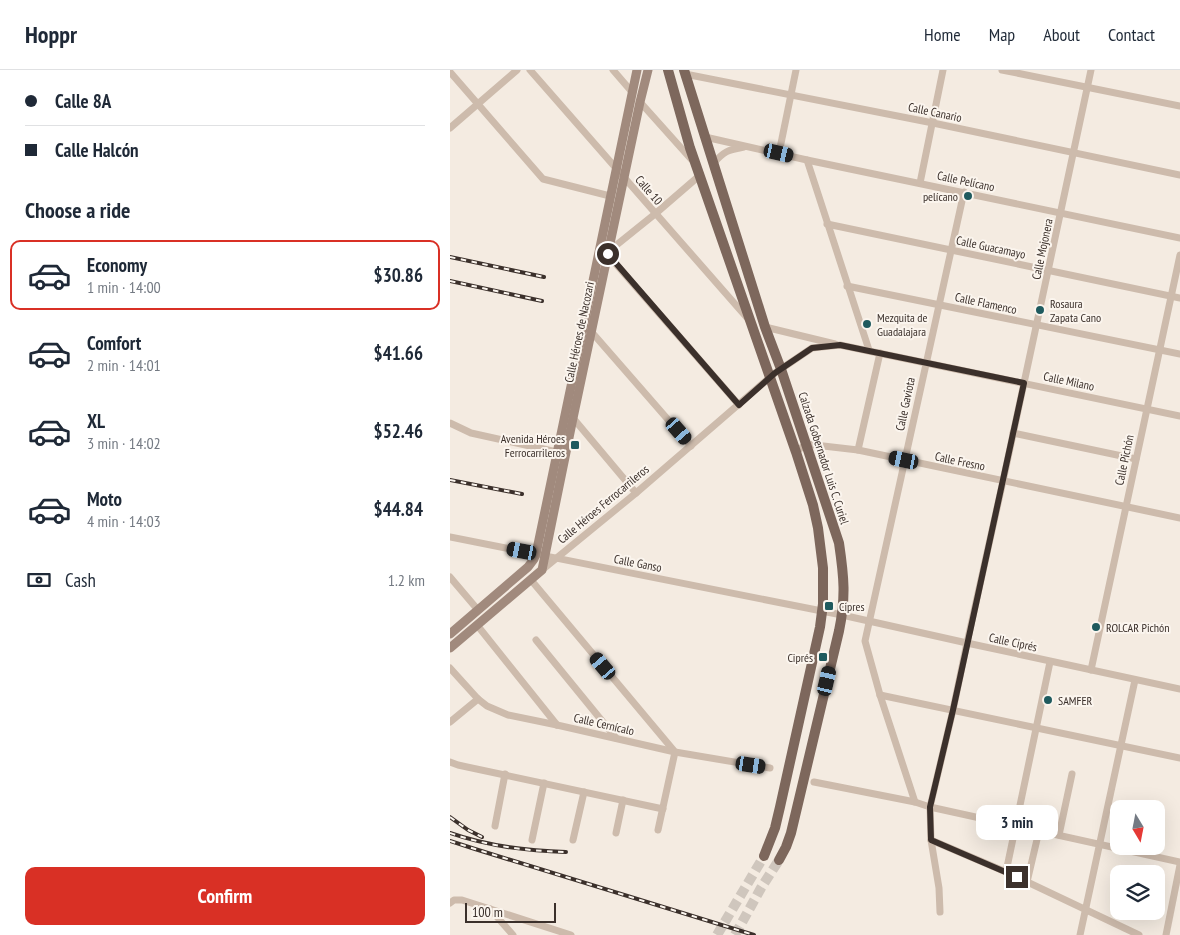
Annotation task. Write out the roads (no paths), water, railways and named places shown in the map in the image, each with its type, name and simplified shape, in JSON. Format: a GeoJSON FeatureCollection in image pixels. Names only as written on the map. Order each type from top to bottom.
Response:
{"type":"FeatureCollection","features":[{"type":"Feature","properties":{"kind":"main road","name":"Calle Héroes de Nacozari"},"geometry":{"type":"LineString","coordinates":[[542,570],[540,555],[557,452],[637,70]]}},
{"type":"Feature","properties":{"kind":"main road","name":"Calle Héroes de Nacozari"},"geometry":{"type":"LineString","coordinates":[[540,555],[573,418],[648,70]]}},
{"type":"Feature","properties":{"kind":"main road","name":"Calzada Gobernador Luis C. Curiel"},"geometry":{"type":"LineString","coordinates":[[668,70],[699,176],[752,323],[813,506],[823,568],[824,590],[822,611],[780,807],[775,828],[764,856]]}},
{"type":"Feature","properties":{"kind":"main road","name":"Calzada Gobernador Luis C. Curiel"},"geometry":{"type":"LineString","coordinates":[[684,72],[765,327],[781,369],[838,544],[843,571],[842,615],[791,833],[779,860]]}},
{"type":"Feature","properties":{"kind":"main road"},"geometry":{"type":"LineString","coordinates":[[450,634],[540,555]]}},
{"type":"Feature","properties":{"kind":"main road","name":"Calle Héroes Ferrocarrileros"},"geometry":{"type":"LineString","coordinates":[[450,648],[542,570]]}},
{"type":"Feature","properties":{"kind":"street"},"geometry":{"type":"LineString","coordinates":[[450,128],[517,70]]}},
{"type":"Feature","properties":{"kind":"street","name":"Calle 10"},"geometry":{"type":"LineString","coordinates":[[530,70],[752,323]]}},
{"type":"Feature","properties":{"kind":"street"},"geometry":{"type":"LineString","coordinates":[[613,70],[632,92]]}},
{"type":"Feature","properties":{"kind":"street"},"geometry":{"type":"LineString","coordinates":[[779,153],[796,70]]}},
{"type":"Feature","properties":{"kind":"street"},"geometry":{"type":"LineString","coordinates":[[920,183],[943,70]]}},
{"type":"Feature","properties":{"kind":"street"},"geometry":{"type":"LineString","coordinates":[[1002,70],[1180,106]]}},
{"type":"Feature","properties":{"kind":"street","name":"Calle Mojonera"},"geometry":{"type":"LineString","coordinates":[[940,912],[938,880],[931,840],[930,807],[953,710],[1091,70]]}},
{"type":"Feature","properties":{"kind":"street"},"geometry":{"type":"LineString","coordinates":[[450,72],[543,179],[610,196]]}},
{"type":"Feature","properties":{"kind":"street","name":"Calle Canario"},"geometry":{"type":"LineString","coordinates":[[684,72],[1180,175]]}},
{"type":"Feature","properties":{"kind":"street"},"geometry":{"type":"LineString","coordinates":[[640,102],[695,163]]}},
{"type":"Feature","properties":{"kind":"street","name":"Calle Pelícano"},"geometry":{"type":"LineString","coordinates":[[705,137],[1180,238]]}},
{"type":"Feature","properties":{"kind":"street","name":"Calle Pelícano"},"geometry":{"type":"LineString","coordinates":[[713,164],[727,151],[746,147]]}},
{"type":"Feature","properties":{"kind":"street"},"geometry":{"type":"LineString","coordinates":[[807,160],[869,350]]}},
{"type":"Feature","properties":{"kind":"street"},"geometry":{"type":"LineString","coordinates":[[699,176],[608,253],[739,405]]}},
{"type":"Feature","properties":{"kind":"street","name":"Calle Gaviota"},"geometry":{"type":"LineString","coordinates":[[915,802],[864,641],[964,192]]}},
{"type":"Feature","properties":{"kind":"street","name":"Calle Guacamayo"},"geometry":{"type":"LineString","coordinates":[[827,224],[1180,298]]}},
{"type":"Feature","properties":{"kind":"street","name":"Calle Pichón"},"geometry":{"type":"LineString","coordinates":[[1091,670],[1180,255]]}},
{"type":"Feature","properties":{"kind":"street","name":"Calle Flamenco"},"geometry":{"type":"LineString","coordinates":[[847,286],[1180,354]]}},
{"type":"Feature","properties":{"kind":"street"},"geometry":{"type":"LineString","coordinates":[[584,324],[691,446]]}},
{"type":"Feature","properties":{"kind":"street"},"geometry":{"type":"LineString","coordinates":[[765,327],[840,345]]}},
{"type":"Feature","properties":{"kind":"street","name":"Calle Milano"},"geometry":{"type":"LineString","coordinates":[[770,377],[812,348],[840,345],[1180,416]]}},
{"type":"Feature","properties":{"kind":"street"},"geometry":{"type":"LineString","coordinates":[[858,450],[880,353]]}},
{"type":"Feature","properties":{"kind":"street","name":"Calle Héroes Ferrocarrileros"},"geometry":{"type":"LineString","coordinates":[[542,570],[636,493],[770,377]]}},
{"type":"Feature","properties":{"kind":"street"},"geometry":{"type":"LineString","coordinates":[[573,418],[636,493]]}},
{"type":"Feature","properties":{"kind":"street"},"geometry":{"type":"LineString","coordinates":[[450,423],[472,433],[557,452]]}},
{"type":"Feature","properties":{"kind":"street"},"geometry":{"type":"LineString","coordinates":[[1013,433],[1136,459]]}},
{"type":"Feature","properties":{"kind":"street"},"geometry":{"type":"LineString","coordinates":[[796,452],[806,444]]}},
{"type":"Feature","properties":{"kind":"street","name":"Calle Fresno"},"geometry":{"type":"LineString","coordinates":[[806,444],[858,450],[1180,518]]}},
{"type":"Feature","properties":{"kind":"street","name":"Calle Ganso"},"geometry":{"type":"LineString","coordinates":[[450,537],[842,615]]}},
{"type":"Feature","properties":{"kind":"street"},"geometry":{"type":"LineString","coordinates":[[450,577],[478,610]]}},
{"type":"Feature","properties":{"kind":"street"},"geometry":{"type":"LineString","coordinates":[[531,580],[675,752],[658,830]]}},
{"type":"Feature","properties":{"kind":"street","name":"Calle Ciprés"},"geometry":{"type":"LineString","coordinates":[[842,615],[1180,689]]}},
{"type":"Feature","properties":{"kind":"street"},"geometry":{"type":"LineString","coordinates":[[477,625],[557,725]]}},
{"type":"Feature","properties":{"kind":"street"},"geometry":{"type":"LineString","coordinates":[[536,640],[616,738]]}},
{"type":"Feature","properties":{"kind":"street"},"geometry":{"type":"LineString","coordinates":[[1006,872],[1050,662]]}},
{"type":"Feature","properties":{"kind":"street","name":"Calle Cernícalo"},"geometry":{"type":"LineString","coordinates":[[450,668],[478,699],[487,706],[508,715],[675,752],[770,768]]}},
{"type":"Feature","properties":{"kind":"street"},"geometry":{"type":"LineString","coordinates":[[1080,935],[1135,680]]}},
{"type":"Feature","properties":{"kind":"street"},"geometry":{"type":"LineString","coordinates":[[880,695],[1180,758]]}},
{"type":"Feature","properties":{"kind":"street"},"geometry":{"type":"LineString","coordinates":[[450,722],[478,699]]}},
{"type":"Feature","properties":{"kind":"street"},"geometry":{"type":"LineString","coordinates":[[450,762],[663,809]]}},
{"type":"Feature","properties":{"kind":"street"},"geometry":{"type":"LineString","coordinates":[[495,826],[505,774]]}},
{"type":"Feature","properties":{"kind":"street"},"geometry":{"type":"LineString","coordinates":[[1059,835],[1072,774]]}},
{"type":"Feature","properties":{"kind":"street"},"geometry":{"type":"LineString","coordinates":[[814,782],[915,802],[930,807],[1180,863],[1166,935]]}},
{"type":"Feature","properties":{"kind":"street"},"geometry":{"type":"LineString","coordinates":[[532,840],[544,783]]}},
{"type":"Feature","properties":{"kind":"street"},"geometry":{"type":"LineString","coordinates":[[573,840],[584,792]]}},
{"type":"Feature","properties":{"kind":"street"},"geometry":{"type":"LineString","coordinates":[[616,833],[623,800]]}},
{"type":"Feature","properties":{"kind":"street"},"geometry":{"type":"LineString","coordinates":[[1027,882],[1039,831]]}},
{"type":"Feature","properties":{"kind":"street"},"geometry":{"type":"LineString","coordinates":[[931,840],[1006,872],[1139,935]]}},
{"type":"Feature","properties":{"kind":"street"},"geometry":{"type":"LineString","coordinates":[[450,903],[454,900],[462,900],[571,935]]}},
{"type":"Feature","properties":{"kind":"street"},"geometry":{"type":"LineString","coordinates":[[490,909],[512,935]]}},
{"type":"Feature","properties":{"kind":"tunnel"},"geometry":{"type":"LineString","coordinates":[[717,935],[764,856]]}},
{"type":"Feature","properties":{"kind":"tunnel"},"geometry":{"type":"LineString","coordinates":[[735,935],[779,860]]}},
{"type":"Feature","properties":{"kind":"railway"},"geometry":{"type":"LineString","coordinates":[[450,257],[544,277]]}},
{"type":"Feature","properties":{"kind":"railway"},"geometry":{"type":"LineString","coordinates":[[450,281],[542,301]]}},
{"type":"Feature","properties":{"kind":"railway"},"geometry":{"type":"LineString","coordinates":[[450,480],[522,494]]}},
{"type":"Feature","properties":{"kind":"railway"},"geometry":{"type":"LineString","coordinates":[[450,817],[482,837]]}},
{"type":"Feature","properties":{"kind":"railway"},"geometry":{"type":"LineString","coordinates":[[450,833],[507,847],[566,852]]}},
{"type":"Feature","properties":{"kind":"railway"},"geometry":{"type":"LineString","coordinates":[[450,841],[754,935]]}},
{"type":"Feature","properties":{"kind":"place","name":"pelícano"},"geometry":{"type":"Point","coordinates":[968,196]}},
{"type":"Feature","properties":{"kind":"place","name":"Rosaura Zapata Cano"},"geometry":{"type":"Point","coordinates":[1040,310]}},
{"type":"Feature","properties":{"kind":"place","name":"Mezquita de Guadalajara"},"geometry":{"type":"Point","coordinates":[867,324]}},
{"type":"Feature","properties":{"kind":"place","name":"Avenida Héroes Ferrocarrileros"},"geometry":{"type":"Point","coordinates":[575,445]}},
{"type":"Feature","properties":{"kind":"place","name":"Cipres"},"geometry":{"type":"Point","coordinates":[829,606]}},
{"type":"Feature","properties":{"kind":"place","name":"ROLCAR Pichón"},"geometry":{"type":"Point","coordinates":[1096,627]}},
{"type":"Feature","properties":{"kind":"place","name":"Ciprés"},"geometry":{"type":"Point","coordinates":[823,657]}},
{"type":"Feature","properties":{"kind":"place","name":"SAMFER"},"geometry":{"type":"Point","coordinates":[1048,700]}}]}
